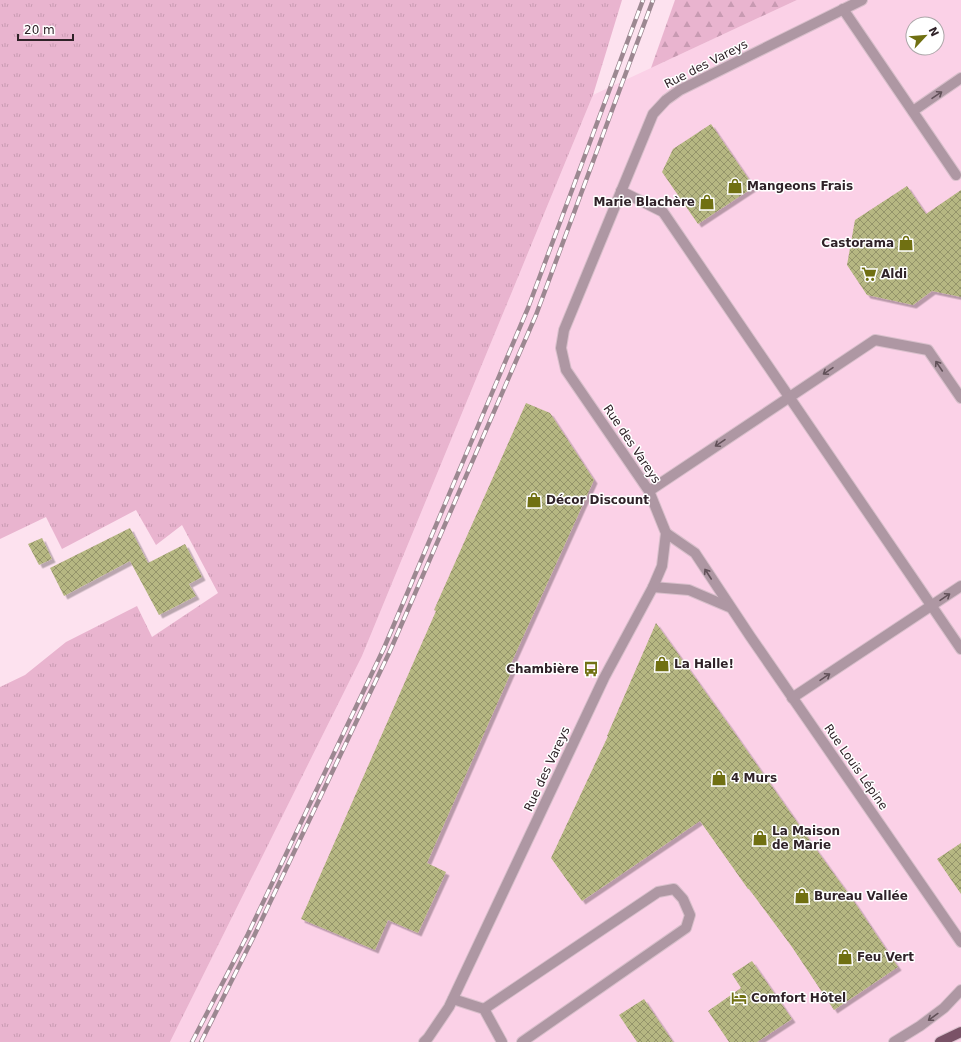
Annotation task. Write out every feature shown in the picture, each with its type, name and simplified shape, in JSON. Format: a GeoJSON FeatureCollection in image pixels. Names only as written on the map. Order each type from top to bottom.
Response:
{"type":"FeatureCollection","features":[{"type":"Feature","properties":{"kind":"main road"},"geometry":{"type":"LineString","coordinates":[[940,1042],[961,1032]]}},
{"type":"Feature","properties":{"kind":"street","name":"Rue des Vareys"},"geometry":{"type":"LineString","coordinates":[[424,1042],[453,999],[604,678],[653,587],[662,566],[666,533],[649,491],[566,370],[561,348],[564,330],[621,191],[654,114],[666,100],[680,90],[862,0]]}},
{"type":"Feature","properties":{"kind":"street"},"geometry":{"type":"LineString","coordinates":[[844,9],[956,175]]}},
{"type":"Feature","properties":{"kind":"street"},"geometry":{"type":"LineString","coordinates":[[913,111],[961,78]]}},
{"type":"Feature","properties":{"kind":"street"},"geometry":{"type":"LineString","coordinates":[[621,191],[663,212],[961,648]]}},
{"type":"Feature","properties":{"kind":"street"},"geometry":{"type":"LineString","coordinates":[[649,491],[875,340],[928,350],[961,398]]}},
{"type":"Feature","properties":{"kind":"street","name":"Rue Louis Lépine"},"geometry":{"type":"LineString","coordinates":[[666,533],[695,553],[729,607],[961,942]]}},
{"type":"Feature","properties":{"kind":"street"},"geometry":{"type":"LineString","coordinates":[[792,698],[961,586]]}},
{"type":"Feature","properties":{"kind":"street"},"geometry":{"type":"LineString","coordinates":[[653,587],[689,590],[729,607]]}},
{"type":"Feature","properties":{"kind":"street"},"geometry":{"type":"LineString","coordinates":[[484,1008],[658,892],[674,888],[683,899],[690,915],[686,928],[522,1042]]}},
{"type":"Feature","properties":{"kind":"street"},"geometry":{"type":"LineString","coordinates":[[894,1042],[920,1026],[944,1008],[961,990]]}},
{"type":"Feature","properties":{"kind":"street"},"geometry":{"type":"LineString","coordinates":[[453,999],[484,1008],[502,1042]]}},
{"type":"Feature","properties":{"kind":"shaded area"},"geometry":{"type":"Polygon","coordinates":[[[797,0],[961,0],[961,1042],[170,1042],[362,656],[593,95],[797,0]]]}},
{"type":"Feature","properties":{"kind":"green space"},"geometry":{"type":"Polygon","coordinates":[[[0,0],[622,0],[593,95],[362,656],[170,1042],[0,1042],[0,687],[25,675],[66,642],[137,606],[152,637],[218,593],[182,525],[156,545],[136,510],[62,549],[46,517],[0,539],[0,0]]]}},
{"type":"Feature","properties":{"kind":"green space"},"geometry":{"type":"Polygon","coordinates":[[[675,0],[797,0],[651,68],[675,0]]]}},
{"type":"Feature","properties":{"kind":"building"},"geometry":{"type":"Polygon","coordinates":[[[711,124],[754,187],[698,224],[662,172],[673,149],[711,124]]]}},
{"type":"Feature","properties":{"kind":"building","name":"Castorama"},"geometry":{"type":"Polygon","coordinates":[[[907,186],[926,214],[961,190],[961,297],[932,291],[913,305],[867,295],[847,265],[855,220],[907,186]]]}},
{"type":"Feature","properties":{"kind":"building"},"geometry":{"type":"Polygon","coordinates":[[[526,403],[550,413],[594,480],[509,668],[512,670],[427,863],[446,872],[418,933],[388,920],[375,950],[301,919],[436,611],[434,610],[526,403]]]}},
{"type":"Feature","properties":{"kind":"building"},"geometry":{"type":"Polygon","coordinates":[[[130,528],[148,563],[185,544],[202,577],[189,584],[196,596],[159,615],[130,561],[64,596],[50,568],[130,528]]]}},
{"type":"Feature","properties":{"kind":"building"},"geometry":{"type":"Polygon","coordinates":[[[42,538],[52,559],[39,565],[28,544],[42,538]]]}},
{"type":"Feature","properties":{"kind":"building"},"geometry":{"type":"Polygon","coordinates":[[[656,623],[855,903],[898,967],[834,1010],[792,947],[748,889],[700,821],[582,901],[551,858],[608,736],[656,623]]]}},
{"type":"Feature","properties":{"kind":"building"},"geometry":{"type":"Polygon","coordinates":[[[961,843],[961,894],[937,859],[961,843]]]}},
{"type":"Feature","properties":{"kind":"building"},"geometry":{"type":"Polygon","coordinates":[[[752,961],[792,1019],[757,1042],[729,1042],[708,1011],[741,988],[732,974],[752,961]]]}},
{"type":"Feature","properties":{"kind":"building"},"geometry":{"type":"Polygon","coordinates":[[[644,999],[673,1042],[637,1042],[619,1015],[644,999]]]}},
{"type":"Feature","properties":{"kind":"railway"},"geometry":{"type":"LineString","coordinates":[[192,1042],[248,934],[384,648],[528,308],[643,0]]}},
{"type":"Feature","properties":{"kind":"railway"},"geometry":{"type":"LineString","coordinates":[[201,1042],[254,936],[390,651],[536,315],[653,0]]}},
{"type":"Feature","properties":{"kind":"place","name":"Mangeons Frais"},"geometry":{"type":"Point","coordinates":[735,186]}},
{"type":"Feature","properties":{"kind":"place","name":"Marie Blachère"},"geometry":{"type":"Point","coordinates":[707,202]}},
{"type":"Feature","properties":{"kind":"place","name":"Castorama"},"geometry":{"type":"Point","coordinates":[906,243]}},
{"type":"Feature","properties":{"kind":"place","name":"Aldi"},"geometry":{"type":"Point","coordinates":[869,274]}},
{"type":"Feature","properties":{"kind":"place","name":"Décor Discount"},"geometry":{"type":"Point","coordinates":[534,500]}},
{"type":"Feature","properties":{"kind":"place","name":"La Halle!"},"geometry":{"type":"Point","coordinates":[662,664]}},
{"type":"Feature","properties":{"kind":"place","name":"Chambière"},"geometry":{"type":"Point","coordinates":[591,669]}},
{"type":"Feature","properties":{"kind":"place","name":"4 Murs"},"geometry":{"type":"Point","coordinates":[719,778]}},
{"type":"Feature","properties":{"kind":"place","name":"La Maison de Marie"},"geometry":{"type":"Point","coordinates":[760,838]}},
{"type":"Feature","properties":{"kind":"place","name":"Bureau Vallée"},"geometry":{"type":"Point","coordinates":[802,896]}},
{"type":"Feature","properties":{"kind":"place","name":"Feu Vert"},"geometry":{"type":"Point","coordinates":[845,957]}},
{"type":"Feature","properties":{"kind":"place","name":"Comfort Hôtel"},"geometry":{"type":"Point","coordinates":[739,998]}}]}
